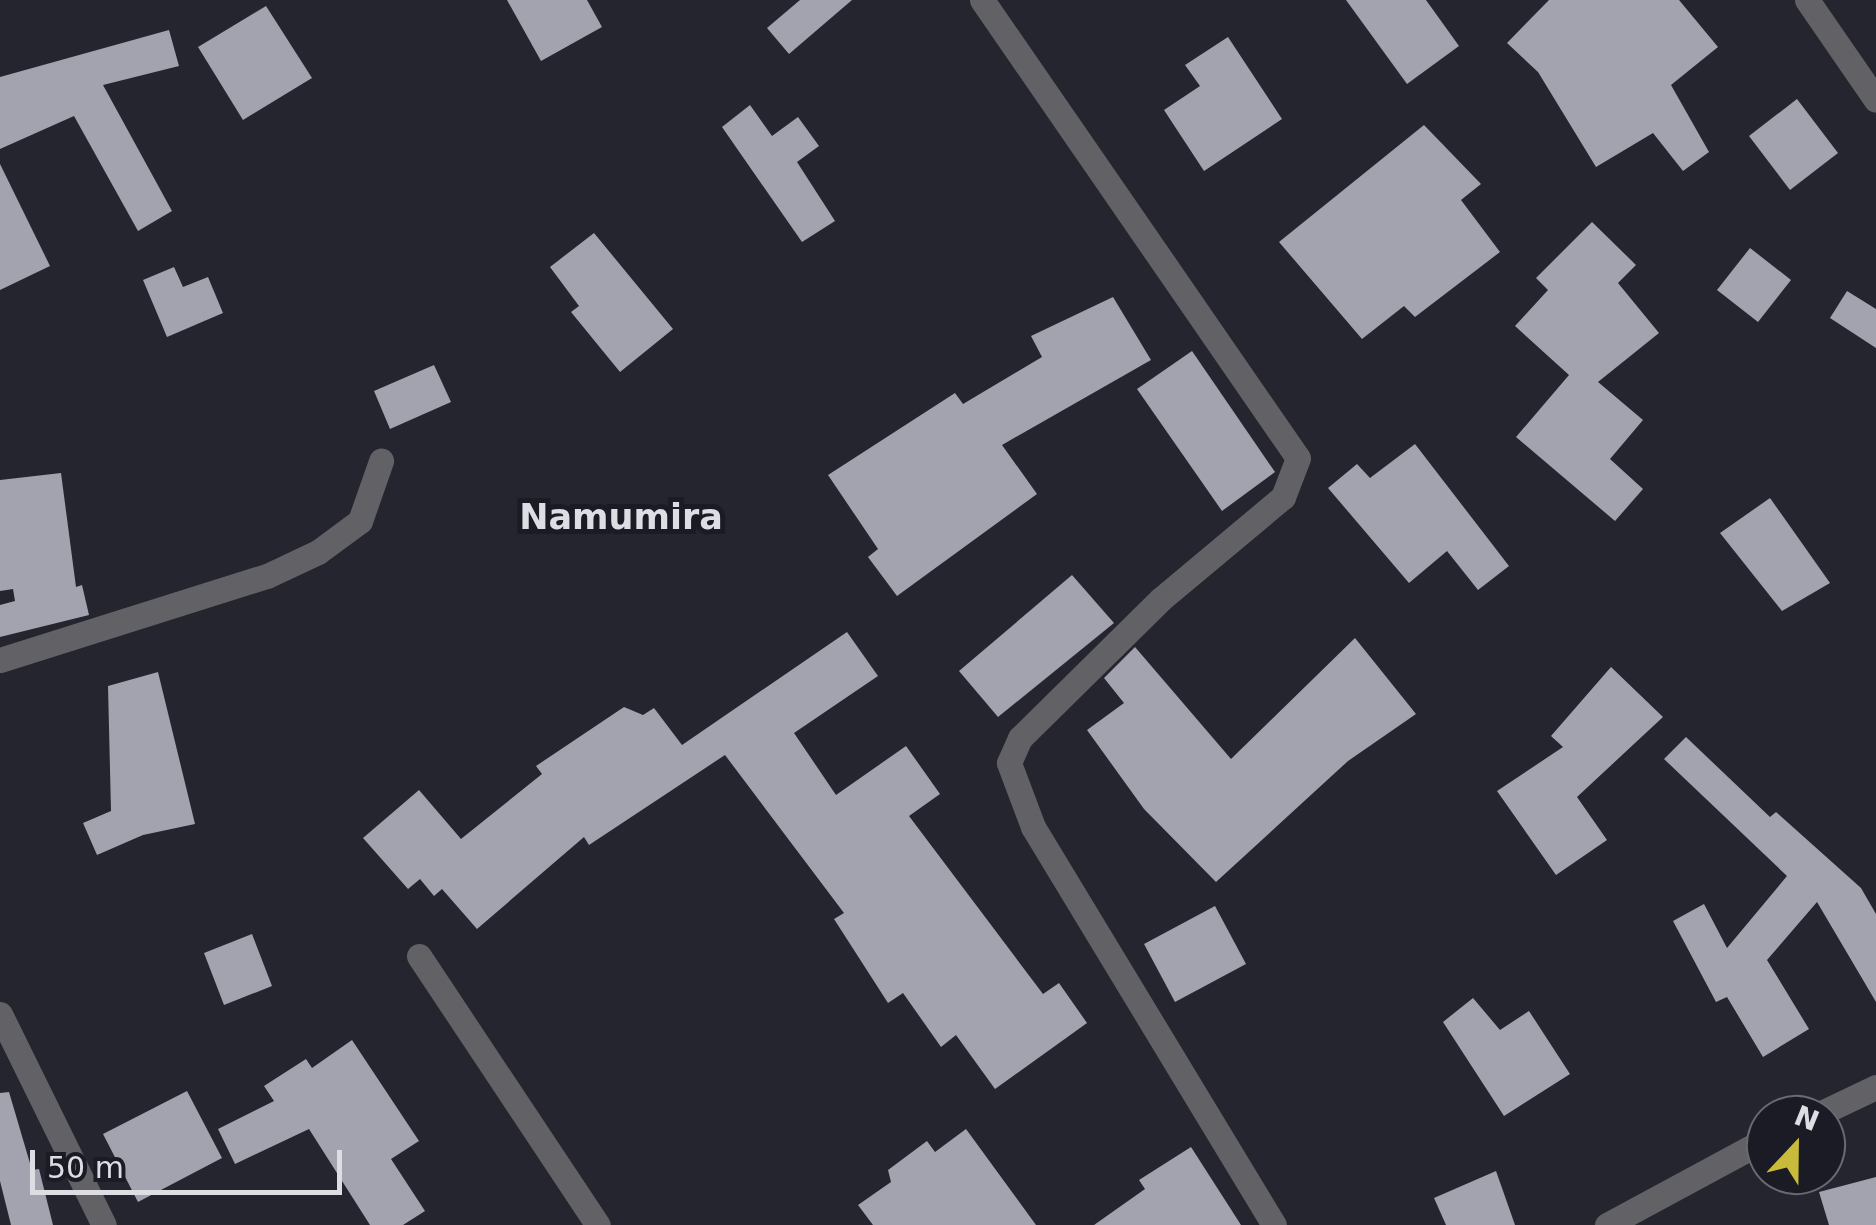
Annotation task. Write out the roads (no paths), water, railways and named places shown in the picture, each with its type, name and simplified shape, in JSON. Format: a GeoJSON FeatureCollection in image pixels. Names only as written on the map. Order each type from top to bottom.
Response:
{"type":"FeatureCollection","features":[{"type":"Feature","properties":{"kind":"street"},"geometry":{"type":"LineString","coordinates":[[982,0],[1298,458],[1282,497],[1160,598],[1020,738],[1009,762],[1033,827],[1274,1225]]}},
{"type":"Feature","properties":{"kind":"street"},"geometry":{"type":"LineString","coordinates":[[1807,0],[1876,100]]}},
{"type":"Feature","properties":{"kind":"street"},"geometry":{"type":"LineString","coordinates":[[0,660],[267,576],[318,552],[360,521],[380,461]]}},
{"type":"Feature","properties":{"kind":"street"},"geometry":{"type":"LineString","coordinates":[[419,956],[598,1225]]}},
{"type":"Feature","properties":{"kind":"street"},"geometry":{"type":"LineString","coordinates":[[0,1014],[104,1225]]}},
{"type":"Feature","properties":{"kind":"street"},"geometry":{"type":"LineString","coordinates":[[1846,1101],[1876,1087]]}},
{"type":"Feature","properties":{"kind":"street"},"geometry":{"type":"LineString","coordinates":[[1607,1225],[1746,1151]]}},
{"type":"Feature","properties":{"kind":"district","name":"Namumira"},"geometry":{"type":"Point","coordinates":[621,517]}}]}
